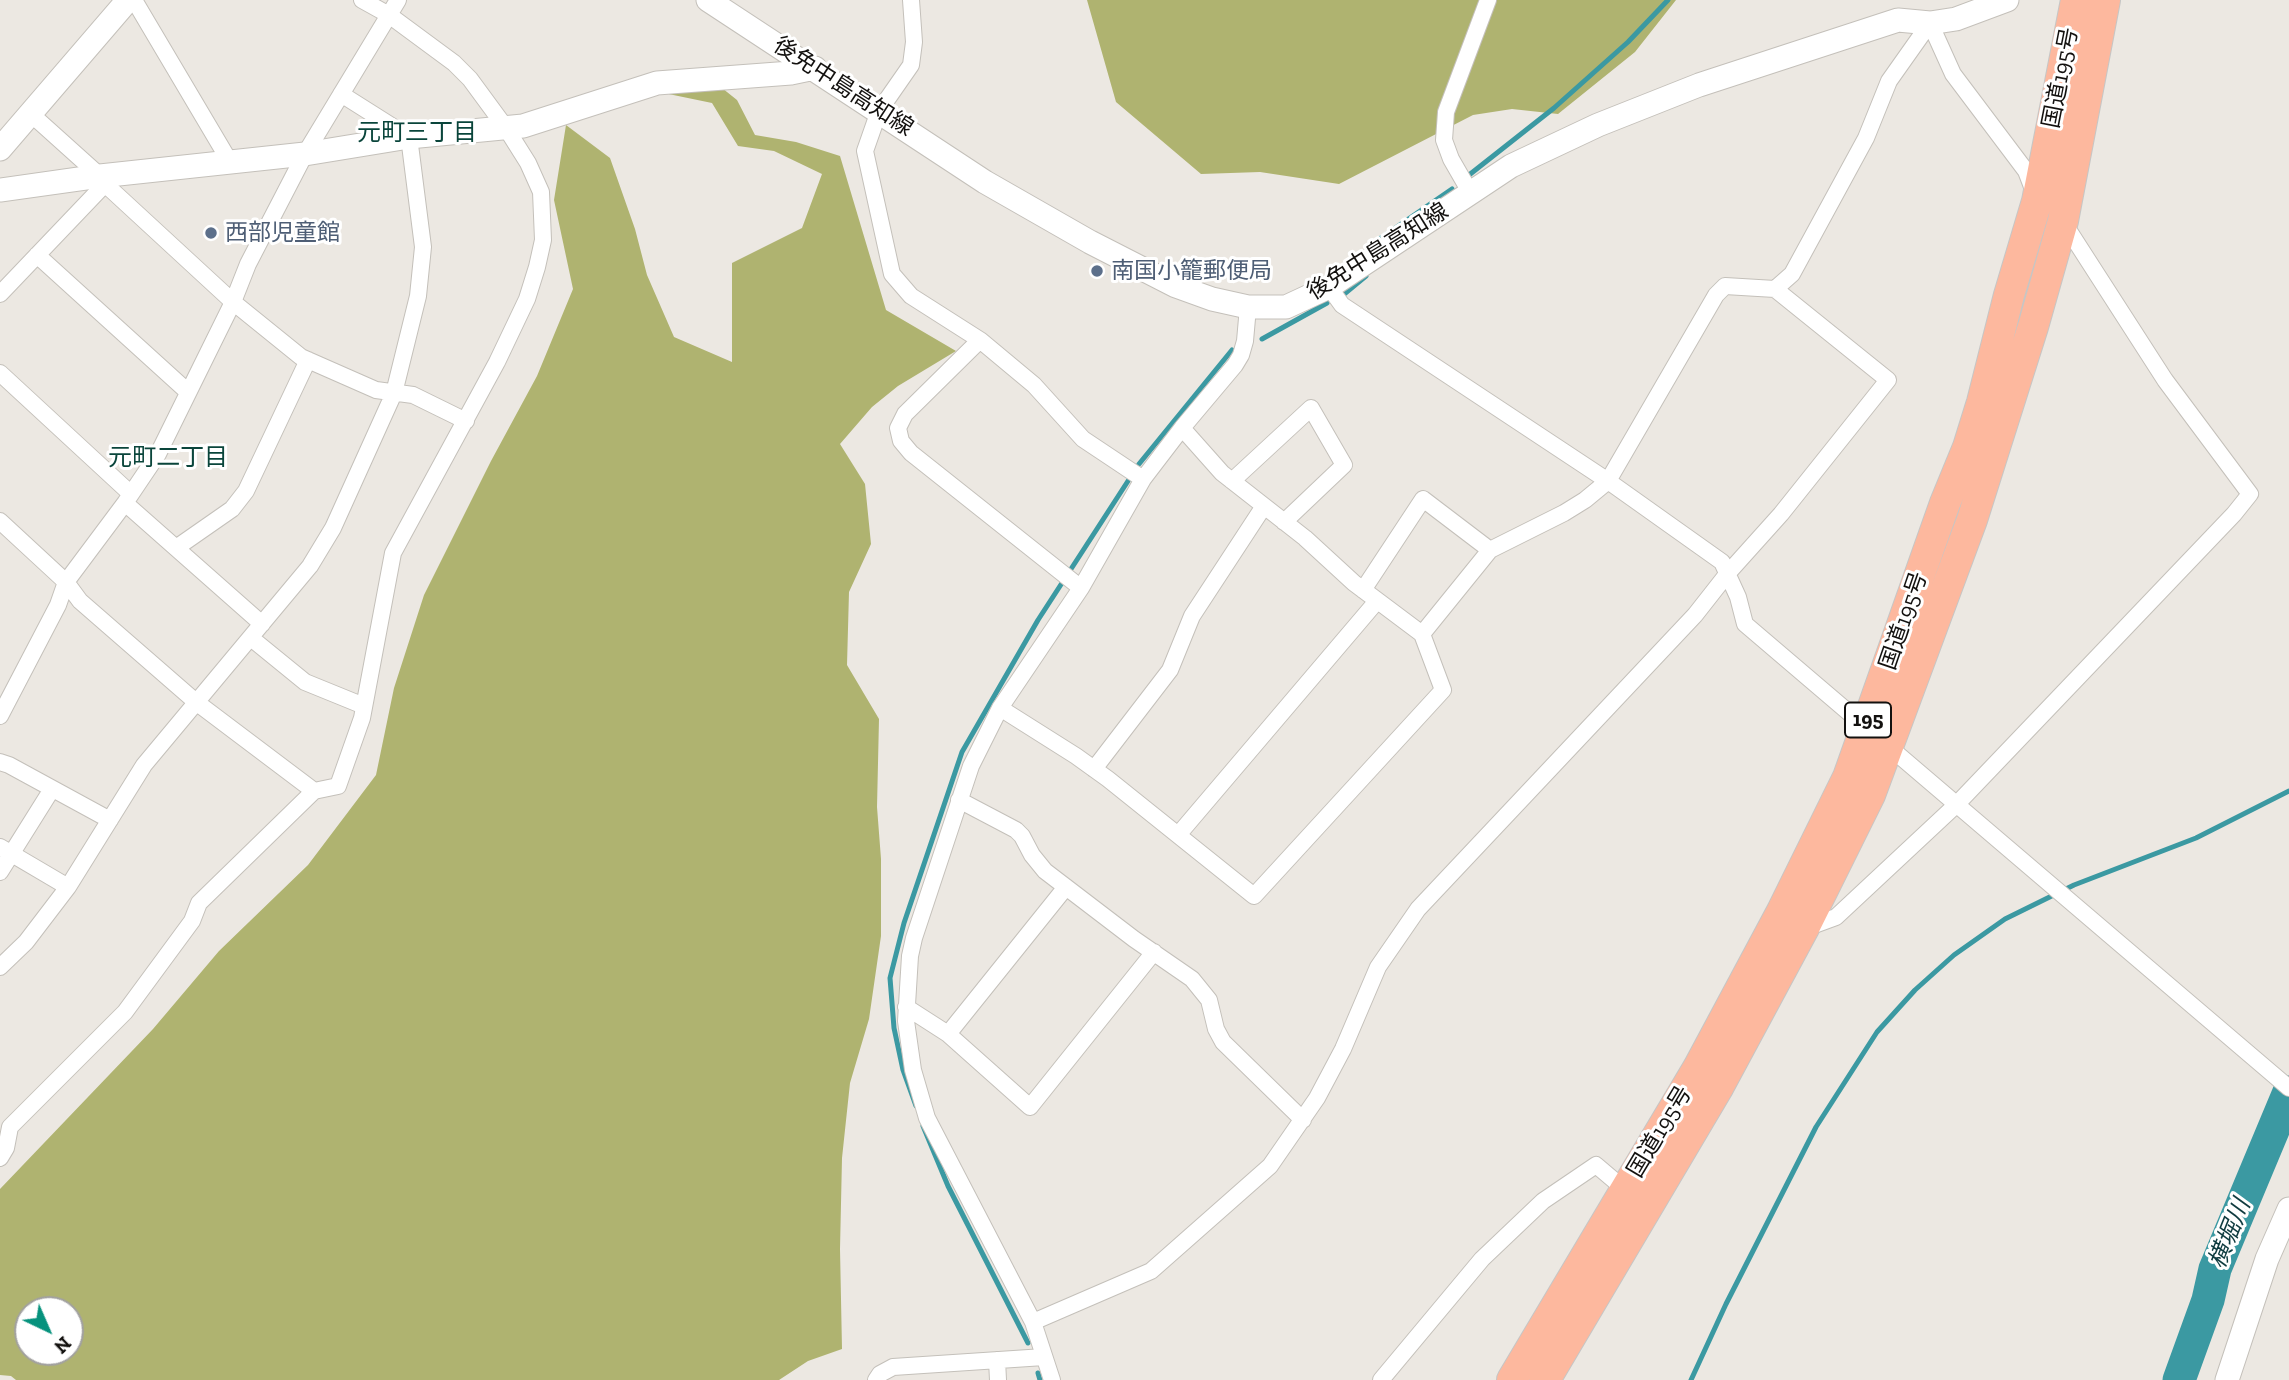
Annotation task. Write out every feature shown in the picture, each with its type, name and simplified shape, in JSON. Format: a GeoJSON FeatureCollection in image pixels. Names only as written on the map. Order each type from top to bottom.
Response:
{"type":"FeatureCollection","features":[{"type":"Feature","properties":{"kind":"highway","name":"国道195号"},"geometry":{"type":"LineString","coordinates":[[1545,1380],[1637,1198],[1698,1068],[1782,911],[1848,777],[1945,503],[1968,447],[2037,201],[2076,0]]}},
{"type":"Feature","properties":{"kind":"highway","name":"国道195号"},"geometry":{"type":"LineString","coordinates":[[1512,1380],[1637,1198],[1719,1086],[1804,928],[1870,795],[1976,506],[2033,327],[2063,221],[2105,0]]}},
{"type":"Feature","properties":{"kind":"main road"},"geometry":{"type":"LineString","coordinates":[[0,149],[128,0]]}},
{"type":"Feature","properties":{"kind":"main road","name":"後免中島高知線"},"geometry":{"type":"LineString","coordinates":[[708,0],[985,182],[1090,242],[1176,286],[1212,299],[1248,307],[1286,307],[1329,287],[1511,166],[1598,125],[1699,85],[1898,20],[1930,23],[1956,19],[2007,0]]}},
{"type":"Feature","properties":{"kind":"main road"},"geometry":{"type":"LineString","coordinates":[[0,190],[305,154],[409,137],[506,128],[553,119],[657,83],[790,73],[815,68]]}},
{"type":"Feature","properties":{"kind":"main road"},"geometry":{"type":"LineString","coordinates":[[2227,1380],[2267,1258],[2289,1209]]}},
{"type":"Feature","properties":{"kind":"street"},"geometry":{"type":"LineString","coordinates":[[134,0],[230,162]]}},
{"type":"Feature","properties":{"kind":"street"},"geometry":{"type":"LineString","coordinates":[[0,1158],[6,1148],[5,1123],[125,1012],[192,922],[199,903],[314,791],[338,786],[365,706],[393,553],[498,362],[527,299],[543,240],[541,192],[528,163],[506,128],[454,62],[389,15],[362,0]]}},
{"type":"Feature","properties":{"kind":"street"},"geometry":{"type":"LineString","coordinates":[[0,716],[58,605],[66,582],[158,454],[233,302],[248,264],[305,154],[398,0]]}},
{"type":"Feature","properties":{"kind":"street"},"geometry":{"type":"LineString","coordinates":[[911,0],[914,42],[911,65],[879,111],[865,151],[892,274],[911,296],[980,340],[1034,386],[1083,439],[1143,479]]}},
{"type":"Feature","properties":{"kind":"street"},"geometry":{"type":"LineString","coordinates":[[1470,192],[1451,159],[1444,140],[1446,113],[1488,0]]}},
{"type":"Feature","properties":{"kind":"street"},"geometry":{"type":"LineString","coordinates":[[1804,928],[1836,917],[1956,805],[2234,514],[2250,494],[2165,380],[2063,221],[2037,201],[2025,171],[1953,74],[1930,23]]}},
{"type":"Feature","properties":{"kind":"street"},"geometry":{"type":"LineString","coordinates":[[1775,289],[1793,274],[1866,138],[1889,81],[1930,23]]}},
{"type":"Feature","properties":{"kind":"street"},"geometry":{"type":"LineString","coordinates":[[0,967],[26,942],[68,887],[144,765],[310,566],[333,528],[394,393],[418,296],[423,247],[409,137],[341,94]]}},
{"type":"Feature","properties":{"kind":"street"},"geometry":{"type":"LineString","coordinates":[[31,114],[233,302],[301,357],[376,390],[413,396],[466,421]]}},
{"type":"Feature","properties":{"kind":"street"},"geometry":{"type":"LineString","coordinates":[[0,295],[102,180]]}},
{"type":"Feature","properties":{"kind":"street"},"geometry":{"type":"LineString","coordinates":[[37,255],[188,392]]}},
{"type":"Feature","properties":{"kind":"street"},"geometry":{"type":"LineString","coordinates":[[1033,1322],[1151,1271],[1270,1166],[1303,1120],[1343,1048],[1378,967],[1418,909],[1695,615],[1728,573],[1781,514],[1888,380],[1775,289],[1725,286],[1716,295],[1608,481],[1564,513],[1490,550],[1422,634]]}},
{"type":"Feature","properties":{"kind":"street"},"geometry":{"type":"LineString","coordinates":[[1329,287],[1342,305],[1608,481],[1721,562],[1738,597],[1745,624],[2289,1088]]}},
{"type":"Feature","properties":{"kind":"street"},"geometry":{"type":"LineString","coordinates":[[1052,1380],[1033,1322],[927,1118],[913,1070],[906,1007],[914,938],[958,800],[971,766],[1000,708],[1143,479],[1241,355],[1248,307]]}},
{"type":"Feature","properties":{"kind":"street"},"geometry":{"type":"LineString","coordinates":[[980,340],[905,414],[898,428],[901,441],[911,453],[1007,527],[1076,585]]}},
{"type":"Feature","properties":{"kind":"street"},"geometry":{"type":"LineString","coordinates":[[176,548],[232,509],[246,491],[308,360]]}},
{"type":"Feature","properties":{"kind":"street"},"geometry":{"type":"LineString","coordinates":[[0,373],[176,548],[262,624]]}},
{"type":"Feature","properties":{"kind":"street"},"geometry":{"type":"LineString","coordinates":[[1232,481],[1311,408],[1344,465],[1284,522]]}},
{"type":"Feature","properties":{"kind":"street"},"geometry":{"type":"LineString","coordinates":[[1000,708],[1094,769],[1254,897],[1443,690],[1422,634],[1363,590],[1232,481],[1204,455],[1182,428]]}},
{"type":"Feature","properties":{"kind":"street"},"geometry":{"type":"LineString","coordinates":[[1363,590],[1423,499],[1490,550]]}},
{"type":"Feature","properties":{"kind":"street"},"geometry":{"type":"LineString","coordinates":[[1094,769],[1170,670],[1192,616],[1264,506]]}},
{"type":"Feature","properties":{"kind":"street"},"geometry":{"type":"LineString","coordinates":[[0,521],[66,582],[80,601],[196,702],[314,791]]}},
{"type":"Feature","properties":{"kind":"street"},"geometry":{"type":"LineString","coordinates":[[1178,835],[1377,601]]}},
{"type":"Feature","properties":{"kind":"street"},"geometry":{"type":"LineString","coordinates":[[251,638],[305,682],[365,706]]}},
{"type":"Feature","properties":{"kind":"street"},"geometry":{"type":"LineString","coordinates":[[0,762],[110,821]]}},
{"type":"Feature","properties":{"kind":"street"},"geometry":{"type":"LineString","coordinates":[[0,872],[6,851],[52,789]]}},
{"type":"Feature","properties":{"kind":"street"},"geometry":{"type":"LineString","coordinates":[[958,800],[1016,830],[1040,866],[1199,985],[1209,1000],[1216,1029],[1223,1042],[1303,1120]]}},
{"type":"Feature","properties":{"kind":"street"},"geometry":{"type":"LineString","coordinates":[[6,851],[68,887]]}},
{"type":"Feature","properties":{"kind":"street"},"geometry":{"type":"LineString","coordinates":[[948,1034],[1066,887]]}},
{"type":"Feature","properties":{"kind":"street"},"geometry":{"type":"LineString","coordinates":[[906,1007],[948,1034],[1030,1107],[1154,953]]}},
{"type":"Feature","properties":{"kind":"street"},"geometry":{"type":"LineString","coordinates":[[1381,1380],[1482,1259],[1544,1201],[1596,1165],[1637,1198]]}},
{"type":"Feature","properties":{"kind":"street"},"geometry":{"type":"LineString","coordinates":[[876,1380],[880,1374],[893,1367],[1044,1357]]}},
{"type":"Feature","properties":{"kind":"street"},"geometry":{"type":"LineString","coordinates":[[997,1360],[998,1380]]}},
{"type":"Feature","properties":{"kind":"green space"},"geometry":{"type":"Polygon","coordinates":[[[1087,0],[1676,0],[1635,52],[1558,114],[1512,109],[1473,115],[1339,184],[1260,172],[1201,174],[1116,102],[1087,0]]]}},
{"type":"Feature","properties":{"kind":"green space"},"geometry":{"type":"Polygon","coordinates":[[[722,88],[737,100],[755,135],[796,142],[840,156],[886,310],[956,351],[898,386],[872,407],[840,444],[865,484],[871,544],[849,592],[847,665],[879,719],[877,807],[881,859],[881,936],[869,1019],[850,1083],[842,1158],[842,1349],[808,1361],[779,1380],[16,1380],[11,1376],[0,1375],[0,1189],[153,1029],[219,951],[308,865],[376,775],[394,688],[424,595],[537,376],[573,289],[554,200],[566,125],[610,158],[635,229],[647,275],[674,337],[732,362],[732,263],[802,228],[822,174],[774,151],[738,146],[712,103],[654,91],[722,88]]]}},
{"type":"Feature","properties":{"kind":"waterway"},"geometry":{"type":"LineString","coordinates":[[1469,175],[1554,108],[1628,42],[1668,0]]}},
{"type":"Feature","properties":{"kind":"waterway"},"geometry":{"type":"LineString","coordinates":[[1374,248],[1375,242],[1452,189]]}},
{"type":"Feature","properties":{"kind":"waterway"},"geometry":{"type":"LineString","coordinates":[[1343,295],[1366,276]]}},
{"type":"Feature","properties":{"kind":"waterway"},"geometry":{"type":"LineString","coordinates":[[1262,339],[1327,303]]}},
{"type":"Feature","properties":{"kind":"waterway"},"geometry":{"type":"LineString","coordinates":[[1139,464],[1232,350]]}},
{"type":"Feature","properties":{"kind":"waterway"},"geometry":{"type":"LineString","coordinates":[[916,1106],[903,1070],[894,1028],[890,978],[904,923],[962,752],[1038,620],[1128,481]]}},
{"type":"Feature","properties":{"kind":"waterway"},"geometry":{"type":"LineString","coordinates":[[1691,1380],[1726,1304],[1816,1127],[1877,1032],[1915,990],[1954,955],[2005,919],[2074,885],[2196,838],[2289,791]]}},
{"type":"Feature","properties":{"kind":"waterway","name":"横堀川"},"geometry":{"type":"LineString","coordinates":[[2179,1380],[2208,1300],[2215,1269],[2289,1092]]}},
{"type":"Feature","properties":{"kind":"waterway"},"geometry":{"type":"LineString","coordinates":[[923,1126],[948,1186],[1028,1343]]}},
{"type":"Feature","properties":{"kind":"waterway"},"geometry":{"type":"LineString","coordinates":[[1038,1373],[1040,1380]]}},
{"type":"Feature","properties":{"kind":"place","name":"西部児童館"},"geometry":{"type":"Point","coordinates":[211,233]}},
{"type":"Feature","properties":{"kind":"place","name":"南国小籠郵便局"},"geometry":{"type":"Point","coordinates":[1097,271]}},
{"type":"Feature","properties":{"kind":"district","name":"元町三丁目"},"geometry":{"type":"Point","coordinates":[417,133]}},
{"type":"Feature","properties":{"kind":"district","name":"元町二丁目"},"geometry":{"type":"Point","coordinates":[168,458]}}]}
